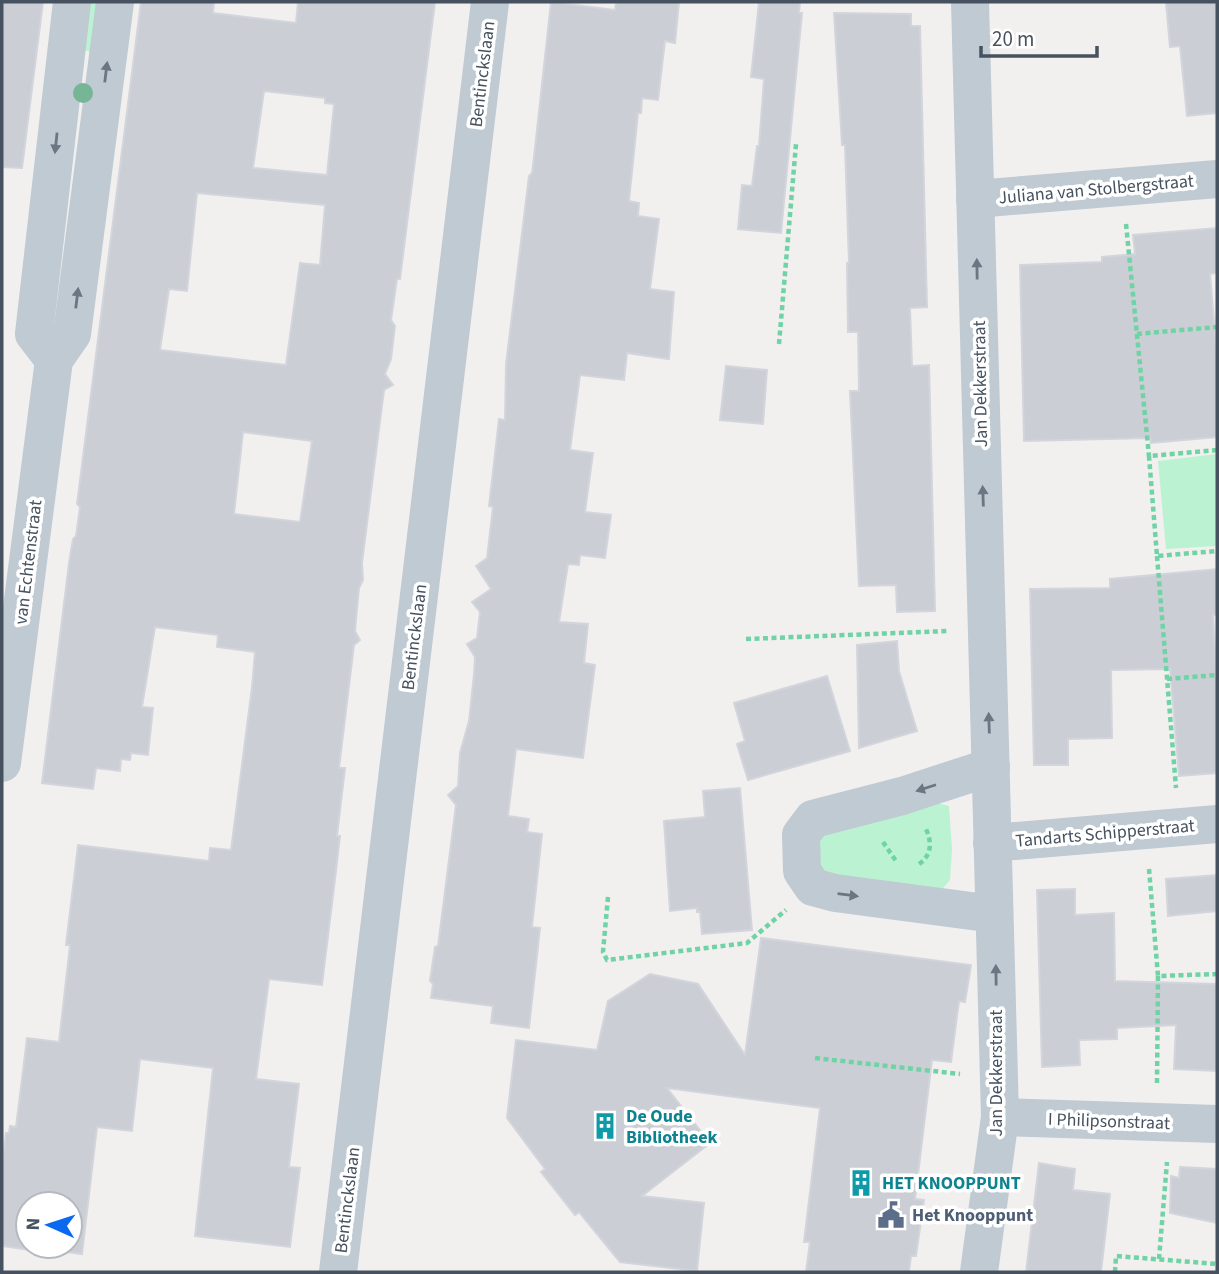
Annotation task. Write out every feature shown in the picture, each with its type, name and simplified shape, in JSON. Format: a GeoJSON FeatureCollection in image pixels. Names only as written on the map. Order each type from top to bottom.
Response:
{"type":"FeatureCollection","features":[{"type":"Feature","properties":{"kind":"street"},"geometry":{"type":"LineString","coordinates":[[54,360],[34,334],[72,2]]}},
{"type":"Feature","properties":{"kind":"street","name":"van Echtenstraat"},"geometry":{"type":"LineString","coordinates":[[2,763],[54,360],[72,334],[114,2]]}},
{"type":"Feature","properties":{"kind":"street","name":"Bentinckslaan"},"geometry":{"type":"LineString","coordinates":[[338,1272],[490,2]]}},
{"type":"Feature","properties":{"kind":"street","name":"Jan Dekkerstraat"},"geometry":{"type":"LineString","coordinates":[[970,2],[1000,1117],[979,1272]]}},
{"type":"Feature","properties":{"kind":"street","name":"Juliana van Stolbergstraat"},"geometry":{"type":"LineString","coordinates":[[975,199],[1217,179]]}},
{"type":"Feature","properties":{"kind":"street"},"geometry":{"type":"LineString","coordinates":[[991,767],[902,796],[813,820],[802,835],[802,871],[813,887],[835,893],[995,914]]}},
{"type":"Feature","properties":{"kind":"street","name":"Tandarts Schipperstraat"},"geometry":{"type":"LineString","coordinates":[[992,842],[1217,824]]}},
{"type":"Feature","properties":{"kind":"street","name":"I Philipsonstraat"},"geometry":{"type":"LineString","coordinates":[[1000,1117],[1217,1124]]}},
{"type":"Feature","properties":{"kind":"path"},"geometry":{"type":"LineString","coordinates":[[779,344],[796,144]]}},
{"type":"Feature","properties":{"kind":"path"},"geometry":{"type":"LineString","coordinates":[[1122,187],[1149,456],[1167,679],[1157,976],[1163,1123],[1159,1259]]}},
{"type":"Feature","properties":{"kind":"path"},"geometry":{"type":"LineString","coordinates":[[1137,334],[1217,327]]}},
{"type":"Feature","properties":{"kind":"path"},"geometry":{"type":"LineString","coordinates":[[1149,456],[1217,450]]}},
{"type":"Feature","properties":{"kind":"path"},"geometry":{"type":"LineString","coordinates":[[1157,556],[1217,551]]}},
{"type":"Feature","properties":{"kind":"path"},"geometry":{"type":"LineString","coordinates":[[746,639],[987,629]]}},
{"type":"Feature","properties":{"kind":"path"},"geometry":{"type":"LineString","coordinates":[[1167,679],[1217,675]]}},
{"type":"Feature","properties":{"kind":"path"},"geometry":{"type":"LineString","coordinates":[[902,796],[908,808],[920,817],[930,838],[930,848],[925,860],[915,867]]}},
{"type":"Feature","properties":{"kind":"path"},"geometry":{"type":"LineString","coordinates":[[877,836],[898,863]]}},
{"type":"Feature","properties":{"kind":"path"},"geometry":{"type":"LineString","coordinates":[[608,897],[603,952],[607,960],[747,943],[813,887]]}},
{"type":"Feature","properties":{"kind":"path"},"geometry":{"type":"LineString","coordinates":[[1157,976],[1217,974]]}},
{"type":"Feature","properties":{"kind":"path"},"geometry":{"type":"LineString","coordinates":[[816,1058],[999,1078]]}},
{"type":"Feature","properties":{"kind":"path"},"geometry":{"type":"LineString","coordinates":[[1115,1272],[1116,1256],[1217,1264]]}},
{"type":"Feature","properties":{"kind":"green space"},"geometry":{"type":"Polygon","coordinates":[[[88,2],[102,2],[95,52],[82,50],[88,2]]]}},
{"type":"Feature","properties":{"kind":"green space"},"geometry":{"type":"Polygon","coordinates":[[[1217,454],[1217,546],[1166,549],[1158,461],[1217,454]]]}},
{"type":"Feature","properties":{"kind":"green space"},"geometry":{"type":"Polygon","coordinates":[[[925,800],[949,806],[952,849],[950,880],[933,900],[804,870],[823,832],[925,800]]]}},
{"type":"Feature","properties":{"kind":"building"},"geometry":{"type":"Polygon","coordinates":[[[2,2],[43,2],[22,168],[2,167],[2,2]]]}},
{"type":"Feature","properties":{"kind":"building"},"geometry":{"type":"Polygon","coordinates":[[[141,2],[214,2],[213,13],[296,23],[298,2],[435,2],[400,279],[397,279],[391,320],[395,326],[391,359],[385,374],[393,385],[384,390],[362,563],[363,580],[359,588],[355,631],[360,640],[354,645],[339,768],[345,768],[337,836],[340,836],[322,985],[269,979],[256,1079],[299,1084],[289,1167],[300,1168],[290,1247],[195,1236],[213,1068],[140,1059],[132,1131],[97,1127],[84,1237],[84,1190],[14,1190],[14,1248],[2,1246],[2,1164],[6,1133],[9,1133],[10,1126],[16,1127],[27,1038],[59,1042],[70,945],[66,945],[78,845],[209,861],[210,848],[231,850],[252,687],[255,652],[217,647],[218,635],[155,627],[142,707],[153,708],[148,755],[131,753],[130,760],[121,759],[120,771],[96,768],[93,789],[42,783],[69,563],[80,507],[77,504],[141,2]],[[264,91],[253,168],[327,175],[334,104],[325,103],[325,98],[264,91]],[[197,193],[187,291],[169,289],[160,350],[286,365],[300,263],[320,265],[325,205],[197,193]],[[243,432],[234,514],[300,522],[312,441],[243,432]]]}},
{"type":"Feature","properties":{"kind":"building"},"geometry":{"type":"Polygon","coordinates":[[[551,2],[615,10],[616,2],[679,2],[675,43],[665,41],[658,100],[642,98],[641,113],[638,113],[629,201],[639,203],[638,216],[659,219],[650,289],[674,292],[669,359],[627,353],[624,380],[580,375],[570,450],[593,453],[585,512],[611,515],[605,558],[580,555],[579,565],[568,564],[559,622],[588,624],[584,663],[595,665],[583,758],[516,749],[508,816],[529,819],[527,832],[542,834],[532,927],[540,928],[529,1028],[491,1023],[493,1006],[431,998],[433,984],[430,981],[435,947],[438,946],[456,805],[448,795],[458,786],[460,753],[469,721],[475,657],[467,644],[477,638],[480,612],[472,602],[491,589],[476,566],[487,558],[493,507],[489,506],[499,419],[505,420],[506,364],[529,176],[532,173],[534,157],[551,2]]]}},
{"type":"Feature","properties":{"kind":"building"},"geometry":{"type":"Polygon","coordinates":[[[759,2],[800,2],[799,13],[802,13],[781,233],[738,229],[742,185],[752,186],[759,146],[764,79],[751,77],[759,2]]]}},
{"type":"Feature","properties":{"kind":"building"},"geometry":{"type":"Polygon","coordinates":[[[1166,2],[1217,2],[1217,113],[1187,116],[1180,46],[1170,47],[1166,2]]]}},
{"type":"Feature","properties":{"kind":"building"},"geometry":{"type":"Polygon","coordinates":[[[834,13],[911,14],[911,26],[920,26],[927,307],[910,308],[912,366],[929,365],[935,611],[897,612],[896,585],[859,586],[850,391],[859,391],[858,332],[848,332],[849,263],[845,145],[842,145],[834,13]]]}},
{"type":"Feature","properties":{"kind":"building"},"geometry":{"type":"Polygon","coordinates":[[[1217,228],[1217,273],[1210,274],[1217,356],[1217,437],[1151,443],[1150,438],[1024,441],[1020,265],[1102,262],[1102,257],[1135,254],[1133,235],[1217,228]]]}},
{"type":"Feature","properties":{"kind":"building"},"geometry":{"type":"Polygon","coordinates":[[[726,366],[767,370],[763,424],[720,420],[726,366]]]}},
{"type":"Feature","properties":{"kind":"building"},"geometry":{"type":"Polygon","coordinates":[[[1217,569],[1217,615],[1213,615],[1217,684],[1217,773],[1179,776],[1170,669],[1111,670],[1112,738],[1068,739],[1068,765],[1034,765],[1030,589],[1110,588],[1110,579],[1217,569]]]}},
{"type":"Feature","properties":{"kind":"building"},"geometry":{"type":"Polygon","coordinates":[[[897,641],[899,671],[917,731],[859,748],[857,645],[897,641]]]}},
{"type":"Feature","properties":{"kind":"building"},"geometry":{"type":"Polygon","coordinates":[[[827,676],[850,751],[748,780],[737,744],[745,741],[734,703],[827,676]]]}},
{"type":"Feature","properties":{"kind":"building"},"geometry":{"type":"Polygon","coordinates":[[[740,788],[752,930],[702,934],[700,912],[697,912],[697,908],[670,911],[664,821],[705,817],[703,791],[740,788]]]}},
{"type":"Feature","properties":{"kind":"building"},"geometry":{"type":"Polygon","coordinates":[[[1217,875],[1217,911],[1168,916],[1166,879],[1217,875]]]}},
{"type":"Feature","properties":{"kind":"building"},"geometry":{"type":"Polygon","coordinates":[[[1075,889],[1075,915],[1114,913],[1115,981],[1217,984],[1217,1071],[1174,1069],[1176,1025],[1117,1028],[1117,1039],[1079,1040],[1080,1065],[1042,1067],[1037,890],[1075,889]]]}},
{"type":"Feature","properties":{"kind":"building"},"geometry":{"type":"Polygon","coordinates":[[[761,938],[971,965],[965,1002],[959,1001],[951,1062],[932,1060],[915,1199],[924,1200],[916,1256],[911,1256],[909,1272],[806,1272],[810,1242],[804,1242],[820,1108],[667,1088],[710,1143],[642,1196],[704,1203],[697,1271],[620,1262],[579,1212],[575,1215],[541,1172],[545,1169],[507,1118],[516,1040],[597,1050],[608,1001],[650,974],[698,984],[745,1055],[761,938]]]}},
{"type":"Feature","properties":{"kind":"building"},"geometry":{"type":"Polygon","coordinates":[[[1039,1163],[1075,1169],[1073,1190],[1110,1194],[1101,1272],[1026,1272],[1039,1163]]]}},
{"type":"Feature","properties":{"kind":"building"},"geometry":{"type":"Polygon","coordinates":[[[1180,1167],[1217,1169],[1217,1223],[1170,1213],[1171,1176],[1179,1178],[1180,1167]]]}},
{"type":"Feature","properties":{"kind":"place","name":"De Oude Bibliotheek"},"geometry":{"type":"Point","coordinates":[605,1126]}},
{"type":"Feature","properties":{"kind":"place","name":"HET KNOOPPUNT"},"geometry":{"type":"Point","coordinates":[861,1183]}},
{"type":"Feature","properties":{"kind":"place","name":"Het Knooppunt"},"geometry":{"type":"Point","coordinates":[891,1215]}}]}
